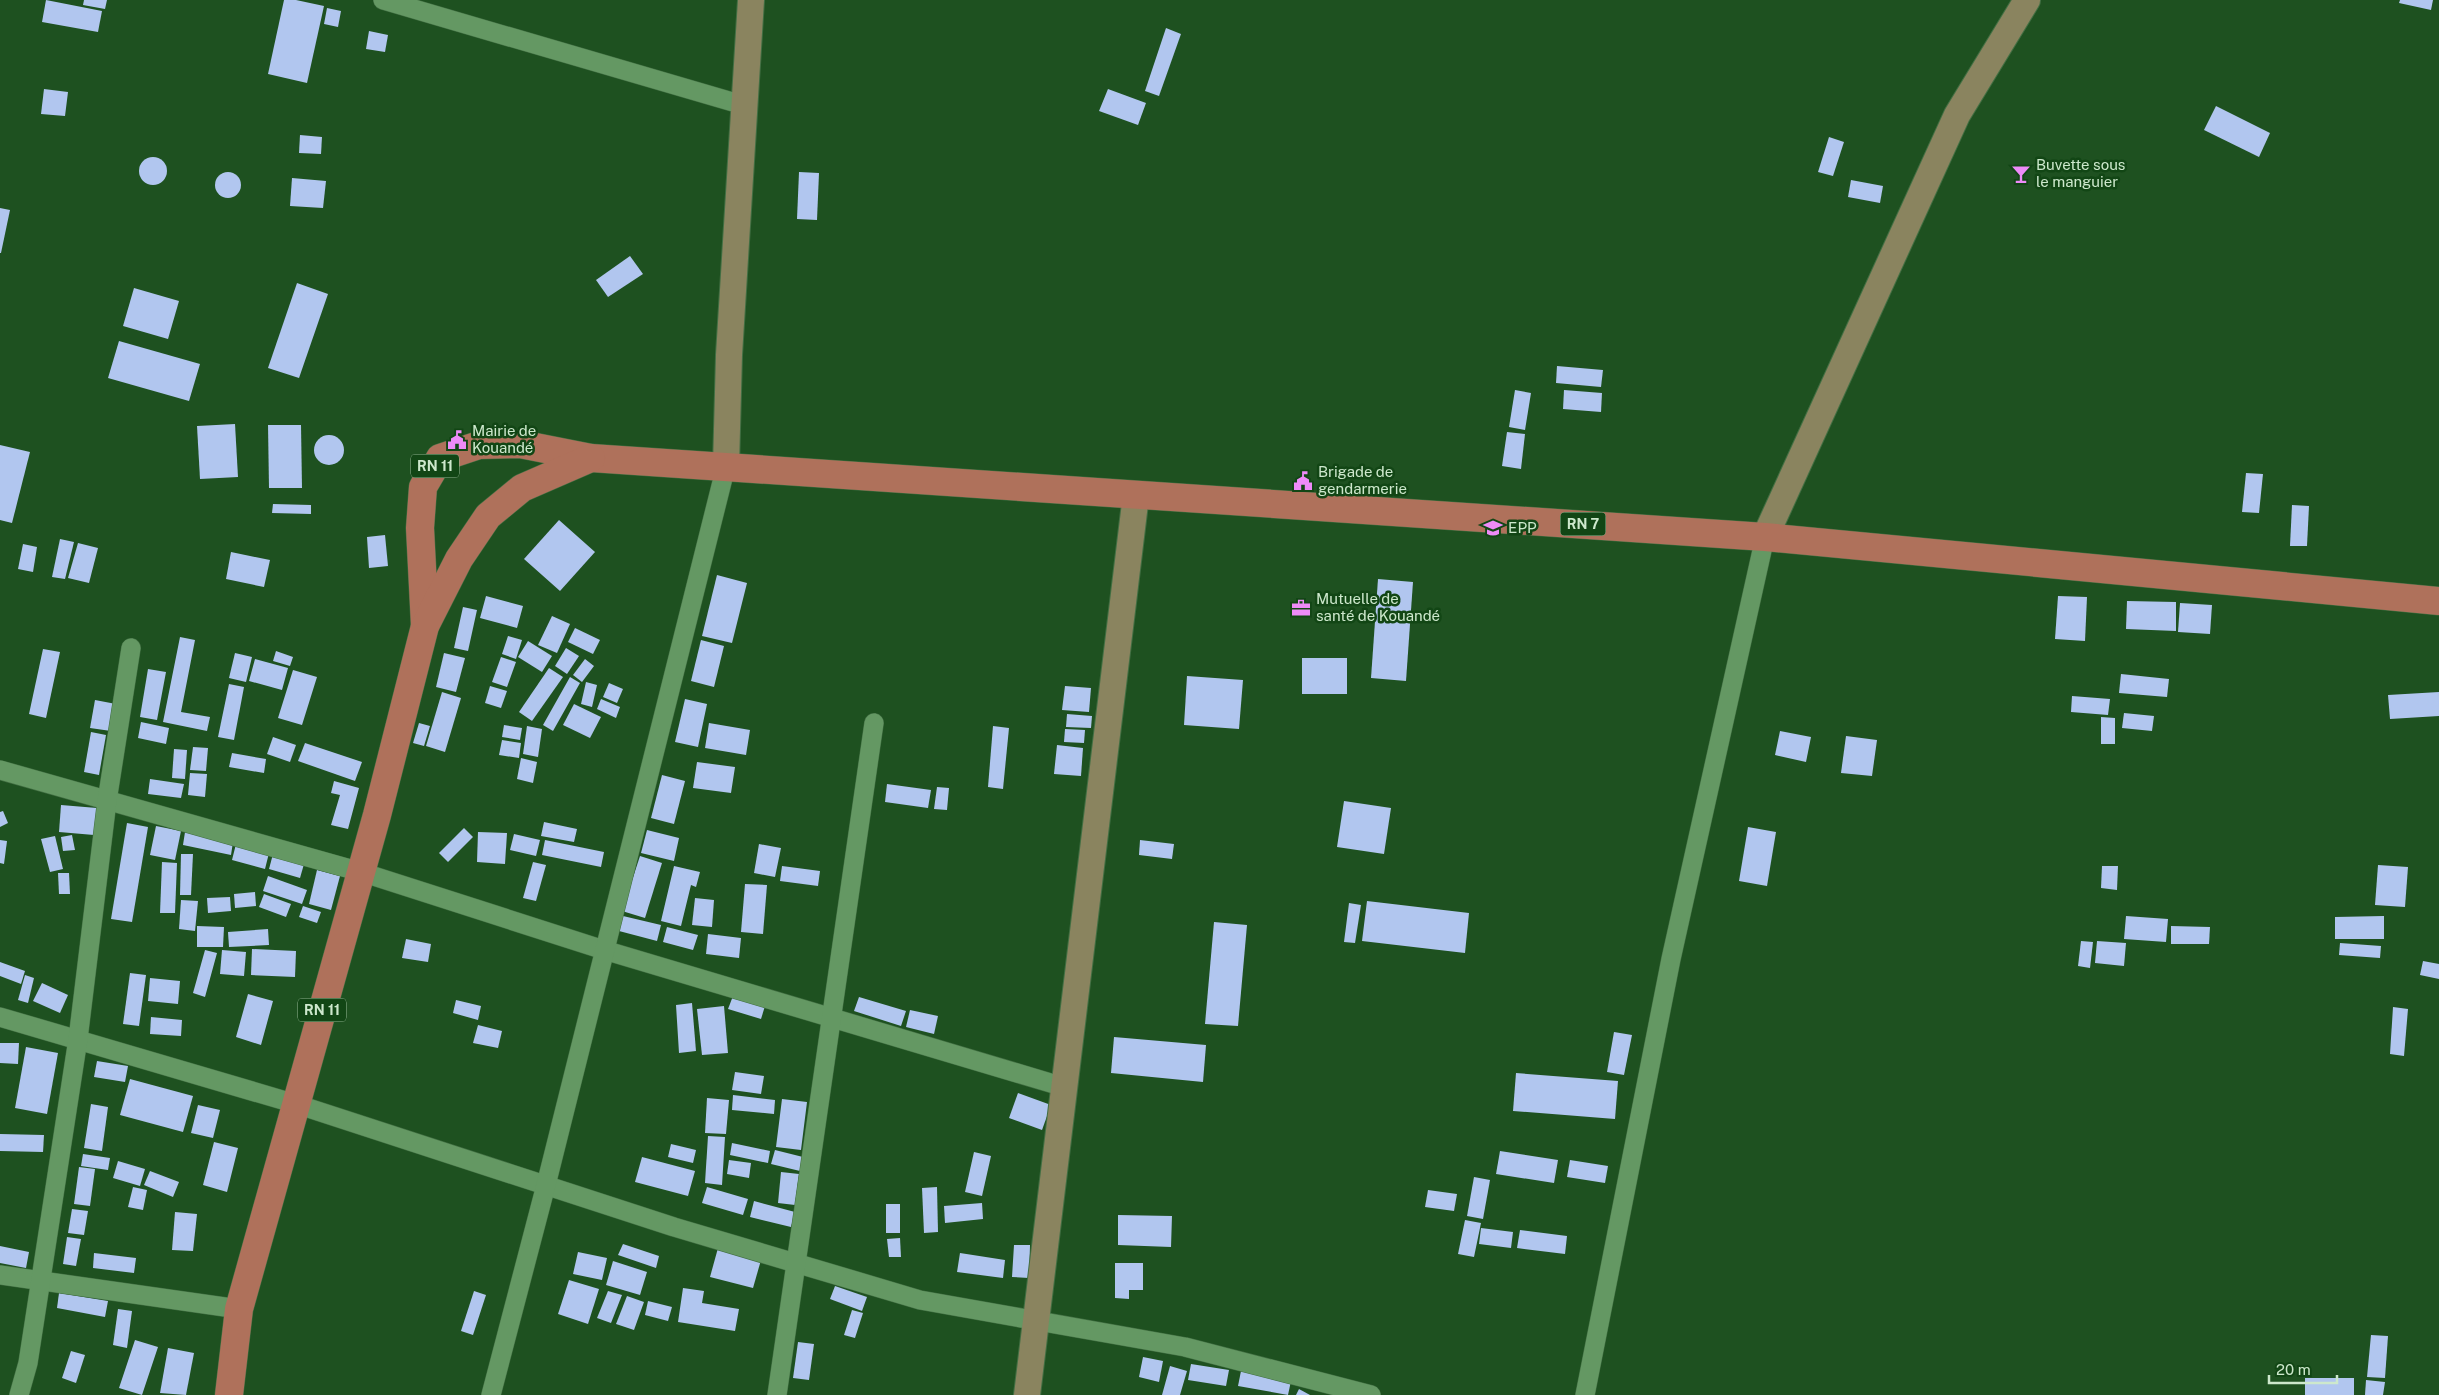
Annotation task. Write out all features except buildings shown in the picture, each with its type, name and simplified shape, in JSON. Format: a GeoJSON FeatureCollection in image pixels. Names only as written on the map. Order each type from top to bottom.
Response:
{"type":"FeatureCollection","features":[{"type":"Feature","properties":{"kind":"main road","name":"RN 11"},"geometry":{"type":"LineString","coordinates":[[425,626],[420,528],[423,487],[440,458],[479,445],[520,444],[591,458],[726,466]]}},
{"type":"Feature","properties":{"kind":"main road","name":"RN 11"},"geometry":{"type":"LineString","coordinates":[[229,1395],[239,1309],[361,872],[425,626],[458,559],[488,516],[522,488],[591,458]]}},
{"type":"Feature","properties":{"kind":"main road","name":"RN 7"},"geometry":{"type":"LineString","coordinates":[[726,466],[1765,537],[2439,601]]}},
{"type":"Feature","properties":{"kind":"street"},"geometry":{"type":"LineString","coordinates":[[383,0],[743,105]]}},
{"type":"Feature","properties":{"kind":"street"},"geometry":{"type":"LineString","coordinates":[[490,1395],[546,1185],[726,466],[728,354],[751,0]]}},
{"type":"Feature","properties":{"kind":"street"},"geometry":{"type":"LineString","coordinates":[[1585,1395],[1671,958],[1765,537],[1957,115],[2027,0]]}},
{"type":"Feature","properties":{"kind":"street"},"geometry":{"type":"LineString","coordinates":[[1027,1395],[1136,495]]}},
{"type":"Feature","properties":{"kind":"street"},"geometry":{"type":"LineString","coordinates":[[19,1395],[28,1363],[78,1039],[107,801],[131,648]]}},
{"type":"Feature","properties":{"kind":"street"},"geometry":{"type":"LineString","coordinates":[[777,1395],[874,723]]}},
{"type":"Feature","properties":{"kind":"street"},"geometry":{"type":"LineString","coordinates":[[0,770],[361,872],[604,950],[1064,1087]]}},
{"type":"Feature","properties":{"kind":"street"},"geometry":{"type":"LineString","coordinates":[[0,1017],[296,1104],[546,1185],[920,1300],[1185,1347],[1371,1395]]}},
{"type":"Feature","properties":{"kind":"street"},"geometry":{"type":"LineString","coordinates":[[0,1275],[239,1309]]}},
{"type":"Feature","properties":{"kind":"place","name":"Buvette sous le manguier"},"geometry":{"type":"Point","coordinates":[2021,174]}},
{"type":"Feature","properties":{"kind":"place","name":"Mairie de Kouandé"},"geometry":{"type":"Point","coordinates":[457,440]}},
{"type":"Feature","properties":{"kind":"place","name":"Brigade de gendarmerie"},"geometry":{"type":"Point","coordinates":[1303,481]}},
{"type":"Feature","properties":{"kind":"place","name":"EPP"},"geometry":{"type":"Point","coordinates":[1493,528]}},
{"type":"Feature","properties":{"kind":"place","name":"Mutuelle de santé de Kouandé"},"geometry":{"type":"Point","coordinates":[1301,608]}}]}
